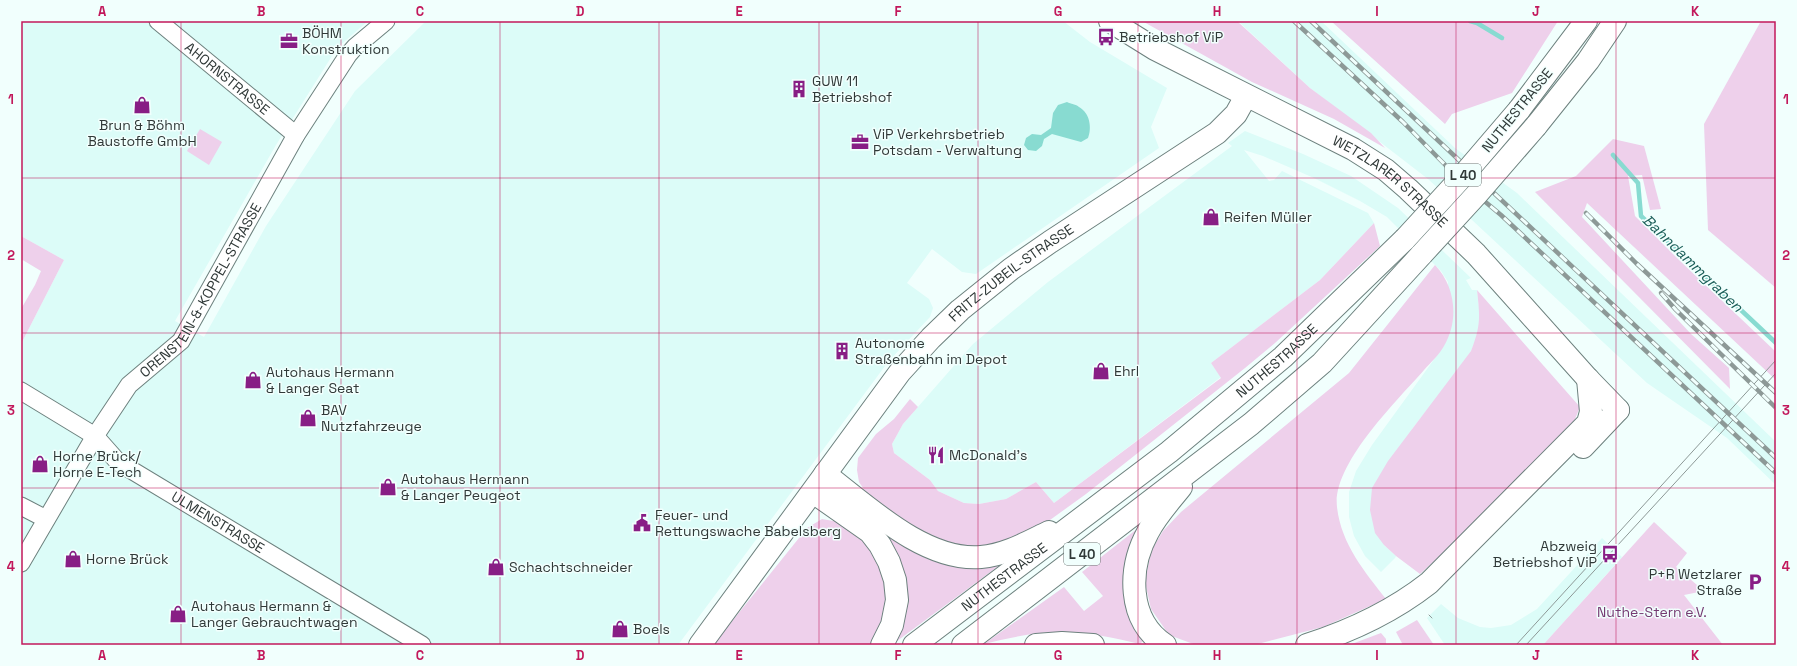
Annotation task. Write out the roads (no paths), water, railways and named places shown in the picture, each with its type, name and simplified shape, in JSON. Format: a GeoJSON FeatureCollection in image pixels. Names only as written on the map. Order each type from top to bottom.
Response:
{"type":"FeatureCollection","features":[{"type":"Feature","properties":{"kind":"main road","name":"WETZLARER STRASSE"},"geometry":{"type":"LineString","coordinates":[[1110,21],[1156,49],[1353,149],[1386,170],[1476,254],[1547,332],[1588,380],[1618,410],[1442,590],[1413,610],[1387,624],[1333,645]]}},
{"type":"Feature","properties":{"kind":"main road","name":"NUTHESTRASSE"},"geometry":{"type":"LineString","coordinates":[[914,645],[1169,452],[1283,357],[1405,239],[1460,179],[1519,110],[1586,21]]}},
{"type":"Feature","properties":{"kind":"main road","name":"NUTHESTRASSE"},"geometry":{"type":"LineString","coordinates":[[963,645],[1251,424],[1322,363],[1477,194],[1536,126],[1588,61],[1615,21]]}},
{"type":"Feature","properties":{"kind":"main road","name":"FRITZ-ZUBEIL-STRASSE"},"geometry":{"type":"LineString","coordinates":[[700,645],[900,372],[960,310],[1050,242],[1217,134],[1236,114],[1246,96]]}},
{"type":"Feature","properties":{"kind":"main road"},"geometry":{"type":"LineString","coordinates":[[1307,645],[1370,620],[1406,601],[1429,583],[1588,423],[1591,412],[1588,380]]}},
{"type":"Feature","properties":{"kind":"main road"},"geometry":{"type":"LineString","coordinates":[[1165,645],[1156,639],[1142,623],[1135,602],[1133,580],[1138,553],[1148,531],[1201,462]]}},
{"type":"Feature","properties":{"kind":"main road"},"geometry":{"type":"LineString","coordinates":[[826,474],[884,519],[918,542],[950,554],[980,557],[1006,552],[1090,513]]}},
{"type":"Feature","properties":{"kind":"main road"},"geometry":{"type":"LineString","coordinates":[[813,492],[870,532],[890,562],[895,580],[897,600],[892,625],[882,645]]}},
{"type":"Feature","properties":{"kind":"main road"},"geometry":{"type":"LineString","coordinates":[[1036,645],[1062,643],[1093,645]]}},
{"type":"Feature","properties":{"kind":"street","name":"AHORNSTRASSE"},"geometry":{"type":"LineString","coordinates":[[158,21],[296,135]]}},
{"type":"Feature","properties":{"kind":"street","name":"ORENSTEIN-&-KOPPEL-STRASSE"},"geometry":{"type":"LineString","coordinates":[[21,563],[95,436],[129,385],[181,341],[296,135],[348,55],[355,47],[386,21]]}},
{"type":"Feature","properties":{"kind":"street","name":"ULMENSTRASSE"},"geometry":{"type":"LineString","coordinates":[[21,391],[95,436],[118,462],[422,645]]}},
{"type":"Feature","properties":{"kind":"street"},"geometry":{"type":"LineString","coordinates":[[21,506],[46,519]]}},
{"type":"Feature","properties":{"kind":"water"},"geometry":{"type":"Polygon","coordinates":[[[1067,102],[1078,106],[1086,113],[1090,125],[1088,138],[1081,142],[1052,134],[1044,139],[1042,146],[1036,151],[1028,150],[1024,145],[1026,138],[1032,134],[1041,135],[1051,128],[1053,113],[1058,105],[1067,102]]]}},
{"type":"Feature","properties":{"kind":"waterway","name":"Bahndammgraben"},"geometry":{"type":"LineString","coordinates":[[1470,21],[1477,23],[1502,38]]}},
{"type":"Feature","properties":{"kind":"waterway","name":"Bahndammgraben"},"geometry":{"type":"LineString","coordinates":[[1613,155],[1638,183],[1641,216],[1776,343]]}},
{"type":"Feature","properties":{"kind":"tram line"},"geometry":{"type":"LineString","coordinates":[[1516,645],[1776,360]]}},
{"type":"Feature","properties":{"kind":"tram line"},"geometry":{"type":"LineString","coordinates":[[1526,645],[1776,373]]}},
{"type":"Feature","properties":{"kind":"tram line"},"geometry":{"type":"LineString","coordinates":[[1429,615],[1432,618]]}},
{"type":"Feature","properties":{"kind":"railway"},"geometry":{"type":"LineString","coordinates":[[1294,21],[1403,122],[1464,184],[1501,215],[1776,473]]}},
{"type":"Feature","properties":{"kind":"railway"},"geometry":{"type":"LineString","coordinates":[[1311,21],[1776,458]]}},
{"type":"Feature","properties":{"kind":"railway"},"geometry":{"type":"LineString","coordinates":[[1586,213],[1636,263],[1776,393]]}},
{"type":"Feature","properties":{"kind":"railway"},"geometry":{"type":"LineString","coordinates":[[1661,293],[1676,310],[1776,408]]}},
{"type":"Feature","properties":{"kind":"place","name":"Betriebshof ViP"},"geometry":{"type":"Point","coordinates":[1106,37]}},
{"type":"Feature","properties":{"kind":"place","name":"BÖHM Konstruktion"},"geometry":{"type":"Point","coordinates":[289,41]}},
{"type":"Feature","properties":{"kind":"place","name":"GUW 11 Betriebshof"},"geometry":{"type":"Point","coordinates":[799,89]}},
{"type":"Feature","properties":{"kind":"place","name":"Brun & Böhm Baustoffe GmbH"},"geometry":{"type":"Point","coordinates":[142,105]}},
{"type":"Feature","properties":{"kind":"place","name":"ViP Verkehrsbetrieb Potsdam - Verwaltung"},"geometry":{"type":"Point","coordinates":[860,142]}},
{"type":"Feature","properties":{"kind":"place","name":"Reifen Müller"},"geometry":{"type":"Point","coordinates":[1211,217]}},
{"type":"Feature","properties":{"kind":"place","name":"Autonome Straßenbahn im Depot"},"geometry":{"type":"Point","coordinates":[842,351]}},
{"type":"Feature","properties":{"kind":"place","name":"Ehrl"},"geometry":{"type":"Point","coordinates":[1101,371]}},
{"type":"Feature","properties":{"kind":"place","name":"Autohaus Hermann & Langer Seat"},"geometry":{"type":"Point","coordinates":[253,380]}},
{"type":"Feature","properties":{"kind":"place","name":"BAV Nutzfahrzeuge"},"geometry":{"type":"Point","coordinates":[308,418]}},
{"type":"Feature","properties":{"kind":"place","name":"McDonald's"},"geometry":{"type":"Point","coordinates":[936,455]}},
{"type":"Feature","properties":{"kind":"place","name":"Horne Brück/ Horne E-Tech"},"geometry":{"type":"Point","coordinates":[40,464]}},
{"type":"Feature","properties":{"kind":"place","name":"Autohaus Hermann & Langer Peugeot"},"geometry":{"type":"Point","coordinates":[388,487]}},
{"type":"Feature","properties":{"kind":"place","name":"Feuer- und Rettungswache Babelsberg"},"geometry":{"type":"Point","coordinates":[642,523]}},
{"type":"Feature","properties":{"kind":"place","name":"Abzweig Betriebshof ViP"},"geometry":{"type":"Point","coordinates":[1610,554]}},
{"type":"Feature","properties":{"kind":"place","name":"Horne Brück"},"geometry":{"type":"Point","coordinates":[73,559]}},
{"type":"Feature","properties":{"kind":"place","name":"Schachtschneider"},"geometry":{"type":"Point","coordinates":[496,567]}},
{"type":"Feature","properties":{"kind":"place","name":"P+R Wetzlarer Straße"},"geometry":{"type":"Point","coordinates":[1755,582]}},
{"type":"Feature","properties":{"kind":"place","name":"Autohaus Hermann & Langer Gebrauchtwagen"},"geometry":{"type":"Point","coordinates":[178,614]}},
{"type":"Feature","properties":{"kind":"place","name":"Boels"},"geometry":{"type":"Point","coordinates":[620,629]}},
{"type":"Feature","properties":{"kind":"park label","name":"Nuthe-Stern e.V."},"geometry":{"type":"Point","coordinates":[1652,612]}}]}
